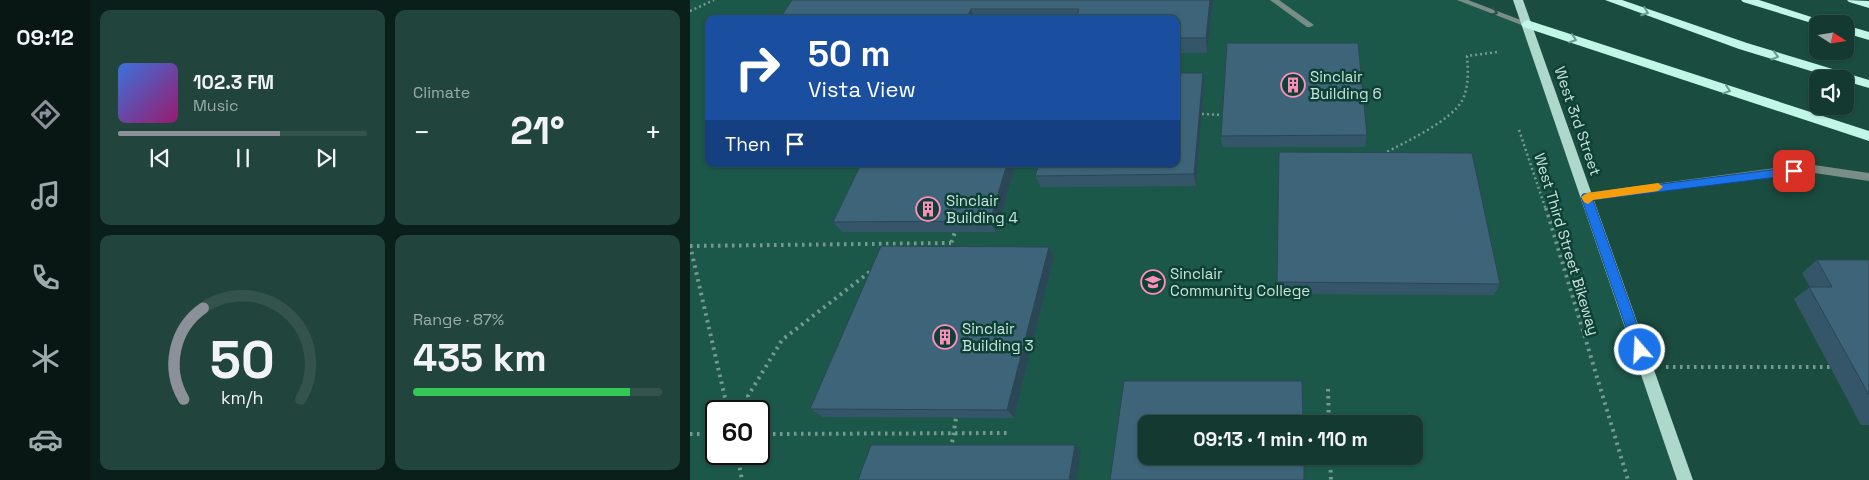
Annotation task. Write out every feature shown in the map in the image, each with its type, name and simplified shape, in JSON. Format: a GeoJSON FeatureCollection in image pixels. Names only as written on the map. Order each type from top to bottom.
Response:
{"type":"FeatureCollection","features":[{"type":"Feature","properties":{"kind":"highway"},"geometry":{"type":"LineString","coordinates":[[1611,0],[1743,46],[1869,84]]}},
{"type":"Feature","properties":{"kind":"highway"},"geometry":{"type":"LineString","coordinates":[[1747,0],[1809,19]]}},
{"type":"Feature","properties":{"kind":"highway"},"geometry":{"type":"LineString","coordinates":[[1853,0],[1869,5]]}},
{"type":"Feature","properties":{"kind":"highway"},"geometry":{"type":"LineString","coordinates":[[1526,24],[1869,136]]}},
{"type":"Feature","properties":{"kind":"highway"},"geometry":{"type":"LineString","coordinates":[[1854,32],[1869,36]]}},
{"type":"Feature","properties":{"kind":"main road","name":"West 3rd Street"},"geometry":{"type":"LineString","coordinates":[[1518,0],[1685,480]]}},
{"type":"Feature","properties":{"kind":"street"},"geometry":{"type":"LineString","coordinates":[[1274,0],[1310,24]]}},
{"type":"Feature","properties":{"kind":"street"},"geometry":{"type":"LineString","coordinates":[[1461,0],[1526,24]]}},
{"type":"Feature","properties":{"kind":"street"},"geometry":{"type":"LineString","coordinates":[[1587,197],[1775,172],[1814,170],[1869,177]]}},
{"type":"Feature","properties":{"kind":"path"},"geometry":{"type":"LineString","coordinates":[[690,11],[714,0]]}},
{"type":"Feature","properties":{"kind":"path"},"geometry":{"type":"LineString","coordinates":[[1378,157],[1442,119],[1461,103],[1468,76],[1467,56],[1497,52]]}},
{"type":"Feature","properties":{"kind":"path"},"geometry":{"type":"LineString","coordinates":[[1202,114],[1225,114]]}},
{"type":"Feature","properties":{"kind":"path","name":"West Third Street Bikeway"},"geometry":{"type":"LineString","coordinates":[[1519,130],[1536,176],[1628,480]]}},
{"type":"Feature","properties":{"kind":"path"},"geometry":{"type":"LineString","coordinates":[[946,257],[956,232]]}},
{"type":"Feature","properties":{"kind":"path"},"geometry":{"type":"LineString","coordinates":[[725,400],[690,245],[951,243]]}},
{"type":"Feature","properties":{"kind":"path"},"geometry":{"type":"LineString","coordinates":[[749,400],[748,396],[782,340],[874,268]]}},
{"type":"Feature","properties":{"kind":"path"},"geometry":{"type":"LineString","coordinates":[[1646,367],[1830,367]]}},
{"type":"Feature","properties":{"kind":"path"},"geometry":{"type":"LineString","coordinates":[[1328,389],[1329,415]]}},
{"type":"Feature","properties":{"kind":"path"},"geometry":{"type":"LineString","coordinates":[[950,452],[956,418]]}},
{"type":"Feature","properties":{"kind":"path"},"geometry":{"type":"LineString","coordinates":[[770,434],[1009,433]]}},
{"type":"Feature","properties":{"kind":"path"},"geometry":{"type":"LineString","coordinates":[[690,434],[705,434]]}},
{"type":"Feature","properties":{"kind":"path"},"geometry":{"type":"LineString","coordinates":[[739,465],[742,480]]}},
{"type":"Feature","properties":{"kind":"path"},"geometry":{"type":"LineString","coordinates":[[1330,465],[1331,480]]}},
{"type":"Feature","properties":{"kind":"shaded area","name":"Sinclair Community College"},"geometry":{"type":"Polygon","coordinates":[[[690,0],[1462,0],[1527,24],[1685,480],[690,480],[690,0]]]}},
{"type":"Feature","properties":{"kind":"building"},"geometry":{"type":"Polygon","coordinates":[[[792,0],[1210,0],[1206,38],[1180,38],[1180,15],[1077,15],[1079,9],[971,9],[968,15],[782,15],[792,0]]]}},
{"type":"Feature","properties":{"kind":"building","name":"Sinclair Building 6"},"geometry":{"type":"Polygon","coordinates":[[[1227,43],[1358,43],[1367,135],[1221,136],[1227,43]]]}},
{"type":"Feature","properties":{"kind":"building"},"geometry":{"type":"Polygon","coordinates":[[[1180,73],[1203,73],[1194,174],[1035,176],[1038,167],[1180,167],[1180,73]]]}},
{"type":"Feature","properties":{"kind":"building"},"geometry":{"type":"Polygon","coordinates":[[[1279,152],[1472,153],[1500,284],[1277,282],[1279,152]]]}},
{"type":"Feature","properties":{"kind":"building","name":"Sinclair Building 4"},"geometry":{"type":"Polygon","coordinates":[[[860,167],[1006,167],[990,221],[833,222],[860,167]]]}},
{"type":"Feature","properties":{"kind":"building","name":"Sinclair Building 3"},"geometry":{"type":"Polygon","coordinates":[[[881,246],[1049,247],[1007,410],[810,409],[881,246]]]}},
{"type":"Feature","properties":{"kind":"building"},"geometry":{"type":"Polygon","coordinates":[[[1817,260],[1869,260],[1869,395],[1809,287],[1832,287],[1817,260]]]}},
{"type":"Feature","properties":{"kind":"building"},"geometry":{"type":"Polygon","coordinates":[[[1124,381],[1302,381],[1303,415],[1138,415],[1138,465],[1304,465],[1304,480],[1110,480],[1124,381]]]}},
{"type":"Feature","properties":{"kind":"building"},"geometry":{"type":"Polygon","coordinates":[[[871,445],[1075,445],[1069,480],[858,480],[871,445]]]}},
{"type":"Feature","properties":{"kind":"slow traffic"},"geometry":{"type":"LineString","coordinates":[[1588,199],[1587,197],[1658,187]]}},
{"type":"Feature","properties":{"kind":"place","name":"Sinclair Building 6"},"geometry":{"type":"Point","coordinates":[1293,85]}},
{"type":"Feature","properties":{"kind":"place","name":"Sinclair Building 4"},"geometry":{"type":"Point","coordinates":[928,209]}},
{"type":"Feature","properties":{"kind":"place","name":"Sinclair Community College"},"geometry":{"type":"Point","coordinates":[1153,282]}},
{"type":"Feature","properties":{"kind":"place","name":"Sinclair Building 3"},"geometry":{"type":"Point","coordinates":[945,337]}},
{"type":"Feature","properties":{"kind":"route"},"geometry":{"type":"LineString","coordinates":[[1640,350],[1587,197],[1794,171]]}}]}
